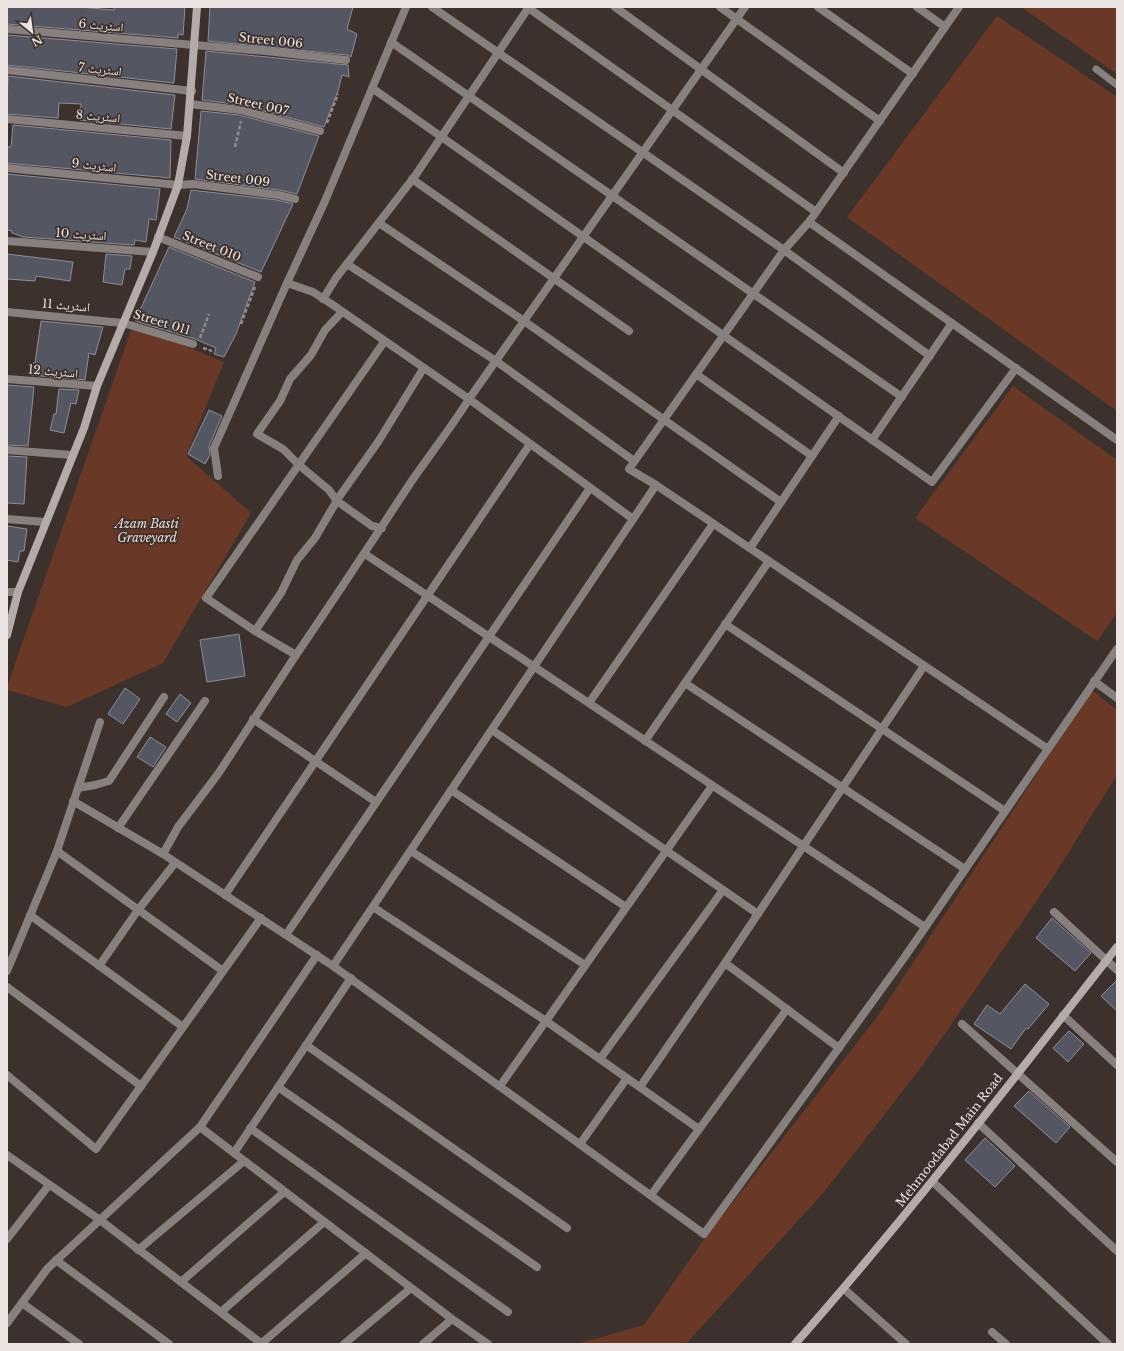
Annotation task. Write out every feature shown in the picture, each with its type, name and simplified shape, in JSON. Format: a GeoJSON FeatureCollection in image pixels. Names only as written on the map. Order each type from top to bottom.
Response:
{"type":"FeatureCollection","features":[{"type":"Feature","properties":{"kind":"street"},"geometry":{"type":"LineString","coordinates":[[7,635],[18,592],[84,428],[97,386],[153,252],[178,185],[187,136],[192,91],[193,45],[197,7]]}},
{"type":"Feature","properties":{"kind":"street"},"geometry":{"type":"LineString","coordinates":[[218,476],[213,450],[286,283],[325,201],[406,7]]}},
{"type":"Feature","properties":{"kind":"street"},"geometry":{"type":"LineString","coordinates":[[432,7],[784,250],[930,356]]}},
{"type":"Feature","properties":{"kind":"street"},"geometry":{"type":"LineString","coordinates":[[323,299],[347,264],[412,179],[528,7],[816,212]]}},
{"type":"Feature","properties":{"kind":"street"},"geometry":{"type":"LineString","coordinates":[[615,7],[844,173]]}},
{"type":"Feature","properties":{"kind":"street"},"geometry":{"type":"LineString","coordinates":[[720,7],[880,121]]}},
{"type":"Feature","properties":{"kind":"street"},"geometry":{"type":"LineString","coordinates":[[163,854],[178,828],[218,774],[253,719],[365,554],[431,453],[453,424],[469,399],[745,7]]}},
{"type":"Feature","properties":{"kind":"street"},"geometry":{"type":"LineString","coordinates":[[818,7],[913,74]]}},
{"type":"Feature","properties":{"kind":"street"},"geometry":{"type":"LineString","coordinates":[[917,7],[945,28]]}},
{"type":"Feature","properties":{"kind":"street"},"geometry":{"type":"LineString","coordinates":[[960,7],[809,222],[784,250],[628,469],[656,485],[1048,749]]}},
{"type":"Feature","properties":{"kind":"street","name":"اسٹریٹ 6"},"geometry":{"type":"LineString","coordinates":[[7,29],[193,45]]}},
{"type":"Feature","properties":{"kind":"street"},"geometry":{"type":"LineString","coordinates":[[392,42],[902,397]]}},
{"type":"Feature","properties":{"kind":"street","name":"Street 006"},"geometry":{"type":"LineString","coordinates":[[193,45],[346,60]]}},
{"type":"Feature","properties":{"kind":"street","name":"اسٹریٹ 7"},"geometry":{"type":"LineString","coordinates":[[7,70],[192,91]]}},
{"type":"Feature","properties":{"kind":"street"},"geometry":{"type":"LineString","coordinates":[[372,88],[932,482],[1016,368]]}},
{"type":"Feature","properties":{"kind":"street","name":"Street 007"},"geometry":{"type":"LineString","coordinates":[[190,104],[243,111],[320,131]]}},
{"type":"Feature","properties":{"kind":"street","name":"اسٹریٹ 8"},"geometry":{"type":"LineString","coordinates":[[7,119],[187,136]]}},
{"type":"Feature","properties":{"kind":"street","name":"اسٹریٹ 9"},"geometry":{"type":"LineString","coordinates":[[7,168],[178,185]]}},
{"type":"Feature","properties":{"kind":"street"},"geometry":{"type":"LineString","coordinates":[[412,179],[629,331]]}},
{"type":"Feature","properties":{"kind":"street","name":"Street 009"},"geometry":{"type":"LineString","coordinates":[[178,185],[193,184],[278,194],[295,199]]}},
{"type":"Feature","properties":{"kind":"street"},"geometry":{"type":"LineString","coordinates":[[809,222],[1117,440]]}},
{"type":"Feature","properties":{"kind":"street"},"geometry":{"type":"LineString","coordinates":[[379,223],[664,419],[781,502]]}},
{"type":"Feature","properties":{"kind":"street","name":"Street 010"},"geometry":{"type":"LineString","coordinates":[[158,237],[258,277]]}},
{"type":"Feature","properties":{"kind":"street","name":"اسٹریٹ 10"},"geometry":{"type":"LineString","coordinates":[[7,241],[153,252]]}},
{"type":"Feature","properties":{"kind":"street"},"geometry":{"type":"LineString","coordinates":[[347,264],[496,361],[634,462]]}},
{"type":"Feature","properties":{"kind":"street"},"geometry":{"type":"LineString","coordinates":[[286,283],[313,292],[469,399],[633,519]]}},
{"type":"Feature","properties":{"kind":"street","name":"اسٹریٹ 11"},"geometry":{"type":"LineString","coordinates":[[7,312],[123,323]]}},
{"type":"Feature","properties":{"kind":"street"},"geometry":{"type":"LineString","coordinates":[[342,312],[325,330],[311,356],[290,379],[280,401],[257,434],[283,449],[299,465],[329,490],[337,501],[372,526],[382,528]]}},
{"type":"Feature","properties":{"kind":"street","name":"Street 011"},"geometry":{"type":"LineString","coordinates":[[123,323],[196,342]]}},
{"type":"Feature","properties":{"kind":"street"},"geometry":{"type":"LineString","coordinates":[[872,440],[952,323]]}},
{"type":"Feature","properties":{"kind":"street"},"geometry":{"type":"LineString","coordinates":[[296,655],[254,631],[206,598],[244,540],[299,465],[384,342]]}},
{"type":"Feature","properties":{"kind":"street"},"geometry":{"type":"LineString","coordinates":[[254,631],[281,593],[297,560],[315,538],[337,501],[378,442],[423,368]]}},
{"type":"Feature","properties":{"kind":"street"},"geometry":{"type":"LineString","coordinates":[[696,374],[812,456]]}},
{"type":"Feature","properties":{"kind":"street","name":"اسٹریٹ 12"},"geometry":{"type":"LineString","coordinates":[[7,379],[97,386]]}},
{"type":"Feature","properties":{"kind":"street"},"geometry":{"type":"LineString","coordinates":[[750,548],[839,416]]}},
{"type":"Feature","properties":{"kind":"street"},"geometry":{"type":"LineString","coordinates":[[225,895],[530,444]]}},
{"type":"Feature","properties":{"kind":"street"},"geometry":{"type":"LineString","coordinates":[[7,450],[72,455]]}},
{"type":"Feature","properties":{"kind":"street"},"geometry":{"type":"LineString","coordinates":[[333,966],[656,485]]}},
{"type":"Feature","properties":{"kind":"street"},"geometry":{"type":"LineString","coordinates":[[286,935],[590,488]]}},
{"type":"Feature","properties":{"kind":"street"},"geometry":{"type":"LineString","coordinates":[[7,519],[45,522]]}},
{"type":"Feature","properties":{"kind":"street"},"geometry":{"type":"LineString","coordinates":[[588,703],[713,524]]}},
{"type":"Feature","properties":{"kind":"street"},"geometry":{"type":"LineString","coordinates":[[365,554],[925,927]]}},
{"type":"Feature","properties":{"kind":"street"},"geometry":{"type":"LineString","coordinates":[[645,741],[769,561]]}},
{"type":"Feature","properties":{"kind":"street"},"geometry":{"type":"LineString","coordinates":[[7,592],[18,592]]}},
{"type":"Feature","properties":{"kind":"street"},"geometry":{"type":"LineString","coordinates":[[725,624],[1005,811]]}},
{"type":"Feature","properties":{"kind":"street"},"geometry":{"type":"LineString","coordinates":[[73,801],[163,854],[351,978],[704,1234],[925,927],[1117,649]]}},
{"type":"Feature","properties":{"kind":"street"},"geometry":{"type":"LineString","coordinates":[[640,1087],[924,666]]}},
{"type":"Feature","properties":{"kind":"street"},"geometry":{"type":"LineString","coordinates":[[1094,681],[1117,698]]}},
{"type":"Feature","properties":{"kind":"street"},"geometry":{"type":"LineString","coordinates":[[685,683],[965,869]]}},
{"type":"Feature","properties":{"kind":"street"},"geometry":{"type":"LineString","coordinates":[[78,788],[109,781],[164,697]]}},
{"type":"Feature","properties":{"kind":"street"},"geometry":{"type":"LineString","coordinates":[[118,828],[205,701]]}},
{"type":"Feature","properties":{"kind":"street"},"geometry":{"type":"LineString","coordinates":[[253,719],[376,802]]}},
{"type":"Feature","properties":{"kind":"street"},"geometry":{"type":"LineString","coordinates":[[7,971],[57,851],[100,722]]}},
{"type":"Feature","properties":{"kind":"street"},"geometry":{"type":"LineString","coordinates":[[492,730],[758,914]]}},
{"type":"Feature","properties":{"kind":"street"},"geometry":{"type":"LineString","coordinates":[[500,1086],[712,786]]}},
{"type":"Feature","properties":{"kind":"street"},"geometry":{"type":"LineString","coordinates":[[451,790],[626,907]]}},
{"type":"Feature","properties":{"kind":"street"},"geometry":{"type":"LineString","coordinates":[[57,851],[223,971]]}},
{"type":"Feature","properties":{"kind":"street"},"geometry":{"type":"LineString","coordinates":[[411,851],[585,965]]}},
{"type":"Feature","properties":{"kind":"street"},"geometry":{"type":"LineString","coordinates":[[99,966],[138,910],[175,862]]}},
{"type":"Feature","properties":{"kind":"street"},"geometry":{"type":"LineString","coordinates":[[600,1059],[723,890]]}},
{"type":"Feature","properties":{"kind":"street"},"geometry":{"type":"LineString","coordinates":[[373,907],[546,1021],[699,1129]]}},
{"type":"Feature","properties":{"kind":"street"},"geometry":{"type":"LineString","coordinates":[[1054,912],[1117,970]]}},
{"type":"Feature","properties":{"kind":"street"},"geometry":{"type":"LineString","coordinates":[[30,915],[183,1027]]}},
{"type":"Feature","properties":{"kind":"street"},"geometry":{"type":"LineString","coordinates":[[7,1075],[96,1149],[261,918]]}},
{"type":"Feature","properties":{"kind":"street","name":"Mehmoodabad Main Road"},"geometry":{"type":"LineString","coordinates":[[799,1343],[933,1182],[1117,947]]}},
{"type":"Feature","properties":{"kind":"street"},"geometry":{"type":"LineString","coordinates":[[7,1323],[47,1269],[200,1128],[317,955]]}},
{"type":"Feature","properties":{"kind":"street"},"geometry":{"type":"LineString","coordinates":[[725,963],[839,1048]]}},
{"type":"Feature","properties":{"kind":"street"},"geometry":{"type":"LineString","coordinates":[[234,1153],[351,978]]}},
{"type":"Feature","properties":{"kind":"street"},"geometry":{"type":"LineString","coordinates":[[7,987],[141,1086]]}},
{"type":"Feature","properties":{"kind":"street"},"geometry":{"type":"LineString","coordinates":[[651,1195],[787,1009]]}},
{"type":"Feature","properties":{"kind":"street"},"geometry":{"type":"LineString","coordinates":[[1063,1015],[1117,1065]]}},
{"type":"Feature","properties":{"kind":"street"},"geometry":{"type":"LineString","coordinates":[[962,1024],[1117,1162]]}},
{"type":"Feature","properties":{"kind":"street"},"geometry":{"type":"LineString","coordinates":[[306,1045],[567,1228]]}},
{"type":"Feature","properties":{"kind":"street"},"geometry":{"type":"LineString","coordinates":[[580,1144],[627,1078]]}},
{"type":"Feature","properties":{"kind":"street"},"geometry":{"type":"LineString","coordinates":[[278,1087],[537,1267]]}},
{"type":"Feature","properties":{"kind":"street"},"geometry":{"type":"LineString","coordinates":[[978,1123],[1117,1251]]}},
{"type":"Feature","properties":{"kind":"street"},"geometry":{"type":"LineString","coordinates":[[200,1128],[452,1319],[488,1344]]}},
{"type":"Feature","properties":{"kind":"street"},"geometry":{"type":"LineString","coordinates":[[250,1128],[508,1312]]}},
{"type":"Feature","properties":{"kind":"street"},"geometry":{"type":"LineString","coordinates":[[8,1159],[100,1220],[262,1344],[366,1254]]}},
{"type":"Feature","properties":{"kind":"street"},"geometry":{"type":"LineString","coordinates":[[138,1250],[244,1161]]}},
{"type":"Feature","properties":{"kind":"street"},"geometry":{"type":"LineString","coordinates":[[933,1182],[1108,1344]]}},
{"type":"Feature","properties":{"kind":"street"},"geometry":{"type":"LineString","coordinates":[[7,1239],[49,1185]]}},
{"type":"Feature","properties":{"kind":"street"},"geometry":{"type":"LineString","coordinates":[[181,1282],[284,1192]]}},
{"type":"Feature","properties":{"kind":"street"},"geometry":{"type":"LineString","coordinates":[[221,1312],[324,1222]]}},
{"type":"Feature","properties":{"kind":"street"},"geometry":{"type":"LineString","coordinates":[[56,1260],[168,1344]]}},
{"type":"Feature","properties":{"kind":"street"},"geometry":{"type":"LineString","coordinates":[[344,1344],[411,1288]]}},
{"type":"Feature","properties":{"kind":"street"},"geometry":{"type":"LineString","coordinates":[[844,1289],[906,1344]]}},
{"type":"Feature","properties":{"kind":"street"},"geometry":{"type":"LineString","coordinates":[[22,1303],[79,1344]]}},
{"type":"Feature","properties":{"kind":"street"},"geometry":{"type":"LineString","coordinates":[[423,1344],[452,1319]]}},
{"type":"Feature","properties":{"kind":"street"},"geometry":{"type":"LineString","coordinates":[[992,1332],[1006,1344]]}},
{"type":"Feature","properties":{"kind":"lane"},"geometry":{"type":"LineString","coordinates":[[1096,69],[1117,85]]}},
{"type":"Feature","properties":{"kind":"path"},"geometry":{"type":"LineString","coordinates":[[320,131],[324,131],[338,94]]}},
{"type":"Feature","properties":{"kind":"path"},"geometry":{"type":"LineString","coordinates":[[235,147],[243,111]]}},
{"type":"Feature","properties":{"kind":"path"},"geometry":{"type":"LineString","coordinates":[[241,324],[258,277]]}},
{"type":"Feature","properties":{"kind":"path"},"geometry":{"type":"LineString","coordinates":[[196,342],[209,314]]}},
{"type":"Feature","properties":{"kind":"green space"},"geometry":{"type":"Polygon","coordinates":[[[1021,7],[1117,7],[1117,74],[1021,7]]]}},
{"type":"Feature","properties":{"kind":"green space"},"geometry":{"type":"Polygon","coordinates":[[[997,16],[1117,97],[1117,411],[847,217],[997,16]]]}},
{"type":"Feature","properties":{"kind":"green space","name":"Azam Basti Graveyard"},"geometry":{"type":"Polygon","coordinates":[[[131,330],[174,341],[224,362],[186,456],[251,513],[163,663],[67,707],[7,690],[7,687],[131,330]]]}},
{"type":"Feature","properties":{"kind":"green space"},"geometry":{"type":"Polygon","coordinates":[[[1013,386],[1117,460],[1117,613],[1097,641],[915,518],[1013,386]]]}},
{"type":"Feature","properties":{"kind":"green space"},"geometry":{"type":"Polygon","coordinates":[[[1092,690],[1117,710],[1117,775],[1053,877],[923,1065],[824,1192],[686,1344],[577,1344],[644,1325],[700,1245],[880,1013],[1092,690]]]}},
{"type":"Feature","properties":{"kind":"building"},"geometry":{"type":"Polygon","coordinates":[[[7,7],[79,7],[114,10],[114,7],[185,7],[183,35],[178,34],[178,38],[7,24],[7,7]]]}},
{"type":"Feature","properties":{"kind":"building"},"geometry":{"type":"Polygon","coordinates":[[[210,7],[353,7],[347,29],[357,34],[351,57],[347,55],[208,41],[210,7]]]}},
{"type":"Feature","properties":{"kind":"building"},"geometry":{"type":"Polygon","coordinates":[[[7,35],[177,49],[174,83],[7,65],[7,35]]]}},
{"type":"Feature","properties":{"kind":"building"},"geometry":{"type":"Polygon","coordinates":[[[206,51],[348,65],[349,77],[342,75],[338,91],[324,127],[241,105],[202,100],[206,51]]]}},
{"type":"Feature","properties":{"kind":"building"},"geometry":{"type":"Polygon","coordinates":[[[8,76],[175,95],[171,129],[80,120],[81,104],[59,103],[58,118],[7,114],[8,76]]]}},
{"type":"Feature","properties":{"kind":"building"},"geometry":{"type":"Polygon","coordinates":[[[201,111],[239,115],[319,136],[297,194],[279,190],[195,179],[201,111]]]}},
{"type":"Feature","properties":{"kind":"building"},"geometry":{"type":"Polygon","coordinates":[[[13,125],[171,140],[170,178],[7,163],[7,147],[11,147],[13,125]]]}},
{"type":"Feature","properties":{"kind":"building"},"geometry":{"type":"Polygon","coordinates":[[[7,174],[160,189],[156,220],[149,219],[146,242],[135,240],[134,245],[23,237],[7,230],[7,174]]]}},
{"type":"Feature","properties":{"kind":"building"},"geometry":{"type":"Polygon","coordinates":[[[191,190],[277,200],[293,204],[261,272],[174,237],[187,209],[191,190]]]}},
{"type":"Feature","properties":{"kind":"building"},"geometry":{"type":"Polygon","coordinates":[[[169,247],[255,282],[236,334],[224,357],[214,354],[216,348],[195,339],[135,321],[169,247]]]}},
{"type":"Feature","properties":{"kind":"building"},"geometry":{"type":"Polygon","coordinates":[[[7,254],[73,262],[70,281],[36,276],[35,281],[7,279],[7,254]]]}},
{"type":"Feature","properties":{"kind":"building"},"geometry":{"type":"Polygon","coordinates":[[[106,254],[132,256],[130,269],[125,269],[122,285],[103,282],[106,254]]]}},
{"type":"Feature","properties":{"kind":"building"},"geometry":{"type":"Polygon","coordinates":[[[41,321],[103,327],[95,355],[89,353],[85,380],[31,375],[33,363],[35,363],[41,321]]]}},
{"type":"Feature","properties":{"kind":"building"},"geometry":{"type":"Polygon","coordinates":[[[7,385],[34,387],[28,446],[7,445],[7,385]]]}},
{"type":"Feature","properties":{"kind":"building"},"geometry":{"type":"Polygon","coordinates":[[[59,389],[79,390],[76,404],[71,403],[64,433],[50,430],[54,414],[56,414],[59,389]]]}},
{"type":"Feature","properties":{"kind":"building"},"geometry":{"type":"Polygon","coordinates":[[[209,410],[222,416],[209,446],[210,455],[205,464],[188,454],[209,410]]]}},
{"type":"Feature","properties":{"kind":"building"},"geometry":{"type":"Polygon","coordinates":[[[7,456],[27,457],[24,504],[7,503],[7,456]]]}},
{"type":"Feature","properties":{"kind":"building"},"geometry":{"type":"Polygon","coordinates":[[[7,526],[27,529],[24,551],[20,551],[18,562],[7,560],[7,526]]]}},
{"type":"Feature","properties":{"kind":"building"},"geometry":{"type":"Polygon","coordinates":[[[239,634],[245,676],[207,682],[200,640],[239,634]]]}},
{"type":"Feature","properties":{"kind":"building"},"geometry":{"type":"Polygon","coordinates":[[[125,688],[140,699],[123,724],[108,714],[125,688]]]}},
{"type":"Feature","properties":{"kind":"building"},"geometry":{"type":"Polygon","coordinates":[[[180,694],[191,703],[177,722],[166,714],[180,694]]]}},
{"type":"Feature","properties":{"kind":"building"},"geometry":{"type":"Polygon","coordinates":[[[150,737],[166,747],[153,767],[137,757],[150,737]]]}},
{"type":"Feature","properties":{"kind":"building"},"geometry":{"type":"Polygon","coordinates":[[[1052,918],[1091,953],[1075,971],[1036,938],[1052,918]]]}},
{"type":"Feature","properties":{"kind":"building"},"geometry":{"type":"Polygon","coordinates":[[[1117,980],[1117,1011],[1101,996],[1117,980]]]}},
{"type":"Feature","properties":{"kind":"building"},"geometry":{"type":"Polygon","coordinates":[[[1025,984],[1049,1004],[1028,1029],[1026,1028],[1011,1049],[974,1024],[987,1005],[1000,1014],[1025,984]]]}},
{"type":"Feature","properties":{"kind":"building"},"geometry":{"type":"Polygon","coordinates":[[[1069,1031],[1084,1044],[1068,1062],[1053,1048],[1069,1031]]]}},
{"type":"Feature","properties":{"kind":"building"},"geometry":{"type":"Polygon","coordinates":[[[1029,1091],[1070,1127],[1056,1143],[1014,1106],[1029,1091]]]}},
{"type":"Feature","properties":{"kind":"building"},"geometry":{"type":"Polygon","coordinates":[[[985,1138],[1015,1166],[995,1187],[965,1160],[985,1138]]]}}]}
